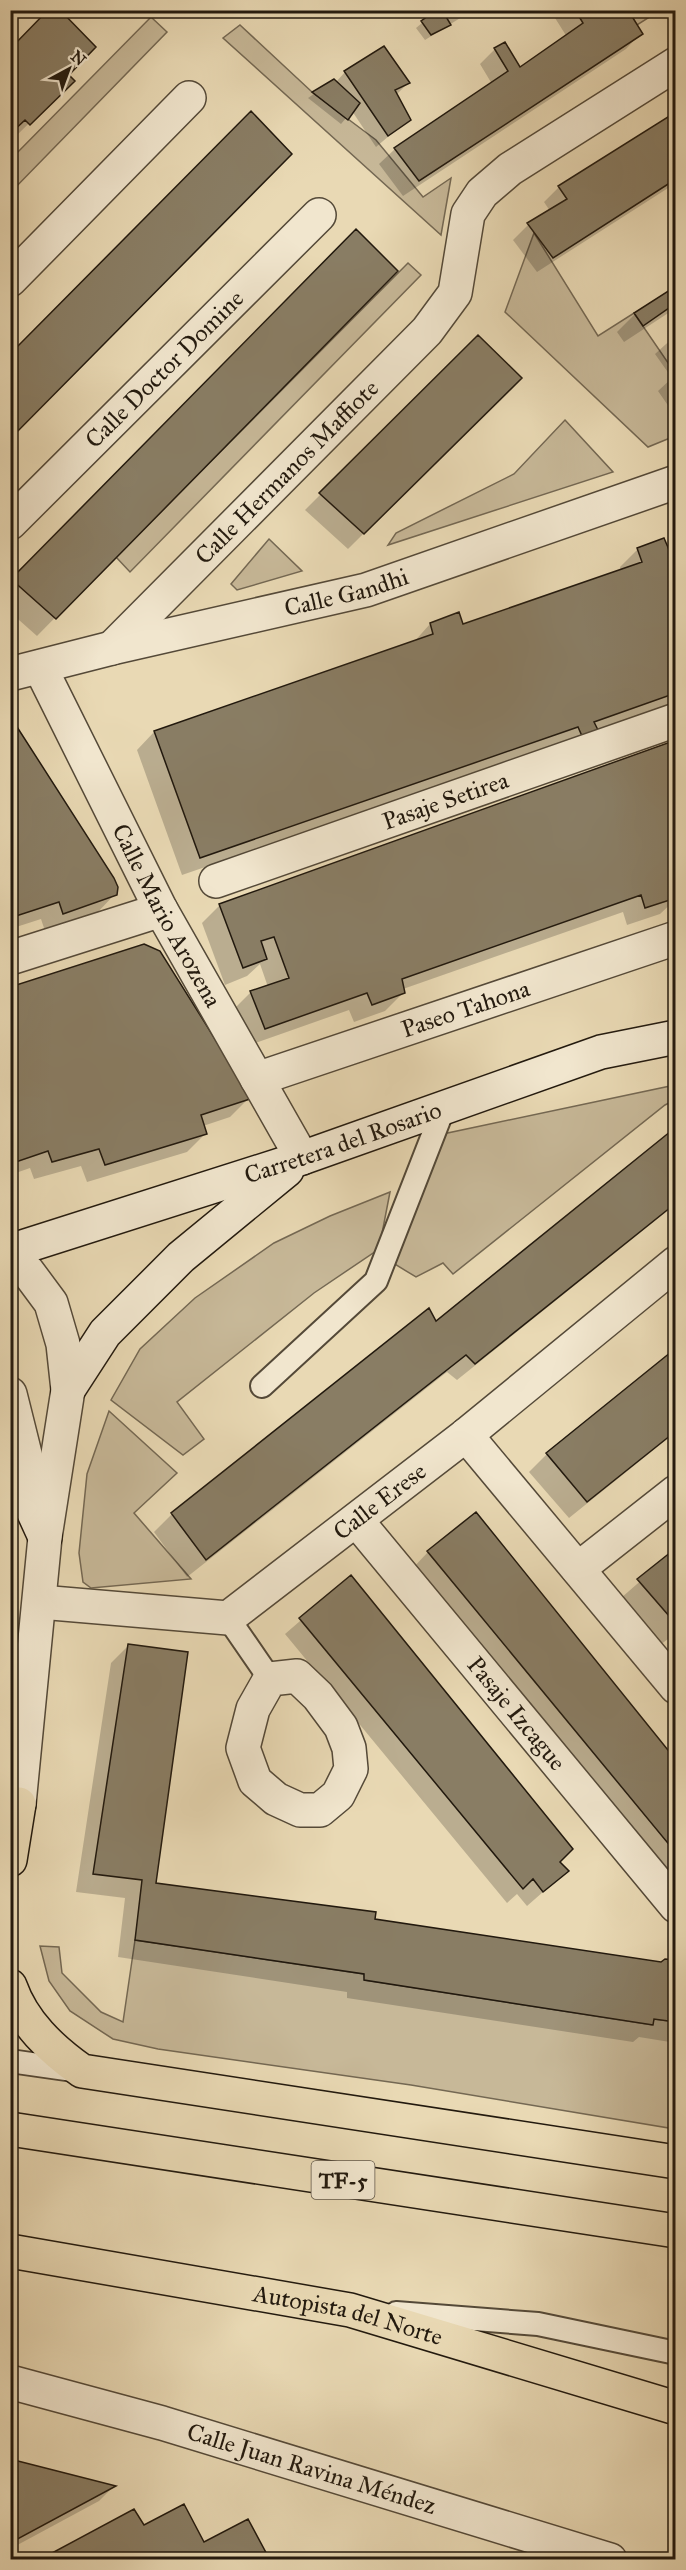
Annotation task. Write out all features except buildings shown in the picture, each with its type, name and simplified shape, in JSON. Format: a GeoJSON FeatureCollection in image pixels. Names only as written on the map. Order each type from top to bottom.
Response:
{"type":"FeatureCollection","features":[{"type":"Feature","properties":{"kind":"highway"},"geometry":{"type":"LineString","coordinates":[[10,1860],[15,1817]]}},
{"type":"Feature","properties":{"kind":"highway"},"geometry":{"type":"LineString","coordinates":[[10,1986],[15,2001],[46,2044],[82,2071],[675,2162]]}},
{"type":"Feature","properties":{"kind":"highway","name":"TF-5"},"geometry":{"type":"LineString","coordinates":[[10,2129],[675,2231]]}},
{"type":"Feature","properties":{"kind":"highway","name":"Autopista del Norte"},"geometry":{"type":"LineString","coordinates":[[10,2251],[350,2310],[675,2408]]}},
{"type":"Feature","properties":{"kind":"street","name":"Calle Hermanos Maffiote"},"geometry":{"type":"LineString","coordinates":[[112,648],[427,331],[455,293],[468,214],[482,193],[510,169],[675,64]]}},
{"type":"Feature","properties":{"kind":"street"},"geometry":{"type":"LineString","coordinates":[[10,280],[189,98]]}},
{"type":"Feature","properties":{"kind":"street","name":"Calle Doctor Domine"},"geometry":{"type":"LineString","coordinates":[[10,523],[319,215]]}},
{"type":"Feature","properties":{"kind":"street","name":"Calle Gandhi"},"geometry":{"type":"LineString","coordinates":[[25,671],[112,648],[366,590],[675,482]]}},
{"type":"Feature","properties":{"kind":"street","name":"Calle Mario Arozena"},"geometry":{"type":"LineString","coordinates":[[25,671],[302,1158]]}},
{"type":"Feature","properties":{"kind":"street","name":"Pasaje Setirea"},"geometry":{"type":"LineString","coordinates":[[216,881],[675,720]]}},
{"type":"Feature","properties":{"kind":"street"},"geometry":{"type":"LineString","coordinates":[[10,958],[161,910]]}},
{"type":"Feature","properties":{"kind":"street","name":"Paseo Tahona"},"geometry":{"type":"LineString","coordinates":[[258,1079],[675,938]]}},
{"type":"Feature","properties":{"kind":"street","name":"Carretera del Rosario"},"geometry":{"type":"LineString","coordinates":[[10,1251],[302,1158],[601,1052],[675,1037]]}},
{"type":"Feature","properties":{"kind":"street"},"geometry":{"type":"LineString","coordinates":[[68,1390],[105,1333],[181,1257],[302,1158]]}},
{"type":"Feature","properties":{"kind":"street"},"geometry":{"type":"LineString","coordinates":[[10,1257],[28,1272],[51,1303],[63,1344],[68,1390],[45,1538],[40,1602],[15,1817]]}},
{"type":"Feature","properties":{"kind":"street","name":"Calle Erese"},"geometry":{"type":"LineString","coordinates":[[228,1618],[466,1435],[675,1263]]}},
{"type":"Feature","properties":{"kind":"street"},"geometry":{"type":"LineString","coordinates":[[10,1394],[45,1538]]}},
{"type":"Feature","properties":{"kind":"street"},"geometry":{"type":"LineString","coordinates":[[466,1435],[675,1687]]}},
{"type":"Feature","properties":{"kind":"street"},"geometry":{"type":"LineString","coordinates":[[10,1461],[45,1538]]}},
{"type":"Feature","properties":{"kind":"street"},"geometry":{"type":"LineString","coordinates":[[578,1569],[675,1492]]}},
{"type":"Feature","properties":{"kind":"street","name":"Pasaje Izcague"},"geometry":{"type":"LineString","coordinates":[[357,1521],[675,1906]]}},
{"type":"Feature","properties":{"kind":"street"},"geometry":{"type":"LineString","coordinates":[[40,1602],[228,1618]]}},
{"type":"Feature","properties":{"kind":"street","name":"Calle Juan Ravina Méndez"},"geometry":{"type":"LineString","coordinates":[[10,2382],[162,2423],[610,2559]]}},
{"type":"Feature","properties":{"kind":"lane"},"geometry":{"type":"LineString","coordinates":[[262,1386],[376,1281],[444,1107]]}},
{"type":"Feature","properties":{"kind":"lane"},"geometry":{"type":"LineString","coordinates":[[228,1618],[270,1679]]}},
{"type":"Feature","properties":{"kind":"lane"},"geometry":{"type":"LineString","coordinates":[[10,2061],[82,2071]]}},
{"type":"Feature","properties":{"kind":"lane"},"geometry":{"type":"LineString","coordinates":[[350,2310],[538,2324],[675,2353]]}},
{"type":"Feature","properties":{"kind":"shaded area"},"geometry":{"type":"Polygon","coordinates":[[[628,11],[659,11],[637,25],[628,11]]]}},
{"type":"Feature","properties":{"kind":"shaded area"},"geometry":{"type":"Polygon","coordinates":[[[151,17],[167,32],[11,192],[11,159],[151,17]]]}},
{"type":"Feature","properties":{"kind":"shaded area"},"geometry":{"type":"Polygon","coordinates":[[[240,25],[312,92],[376,140],[423,197],[451,178],[441,235],[223,38],[240,25]]]}},
{"type":"Feature","properties":{"kind":"shaded area"},"geometry":{"type":"Polygon","coordinates":[[[534,233],[598,336],[634,313],[675,373],[675,436],[648,447],[505,312],[534,233]]]}},
{"type":"Feature","properties":{"kind":"shaded area"},"geometry":{"type":"Polygon","coordinates":[[[408,263],[421,275],[130,572],[116,557],[408,263]]]}},
{"type":"Feature","properties":{"kind":"shaded area"},"geometry":{"type":"Polygon","coordinates":[[[565,420],[613,472],[388,545],[396,533],[514,474],[565,420]]]}},
{"type":"Feature","properties":{"kind":"shaded area"},"geometry":{"type":"Polygon","coordinates":[[[269,539],[302,571],[237,590],[231,584],[269,539]]]}},
{"type":"Feature","properties":{"kind":"shaded area"},"geometry":{"type":"Polygon","coordinates":[[[675,1085],[675,1100],[665,1105],[453,1274],[443,1263],[416,1277],[393,1263],[443,1134],[675,1085]]]}},
{"type":"Feature","properties":{"kind":"shaded area"},"geometry":{"type":"Polygon","coordinates":[[[390,1192],[379,1249],[314,1293],[177,1402],[204,1439],[183,1455],[111,1400],[140,1349],[195,1298],[274,1243],[330,1216],[390,1192]]]}},
{"type":"Feature","properties":{"kind":"shaded area"},"geometry":{"type":"Polygon","coordinates":[[[109,1411],[177,1473],[134,1513],[191,1579],[91,1588],[83,1582],[79,1553],[87,1474],[109,1411]]]}},
{"type":"Feature","properties":{"kind":"shaded area"},"geometry":{"type":"Polygon","coordinates":[[[135,1940],[364,1974],[365,1980],[652,2025],[654,2019],[675,2022],[675,2129],[411,2085],[158,2049],[113,2039],[70,2011],[49,1981],[40,1946],[59,1947],[62,1973],[101,2012],[123,2022],[135,1940]]]}}]}
